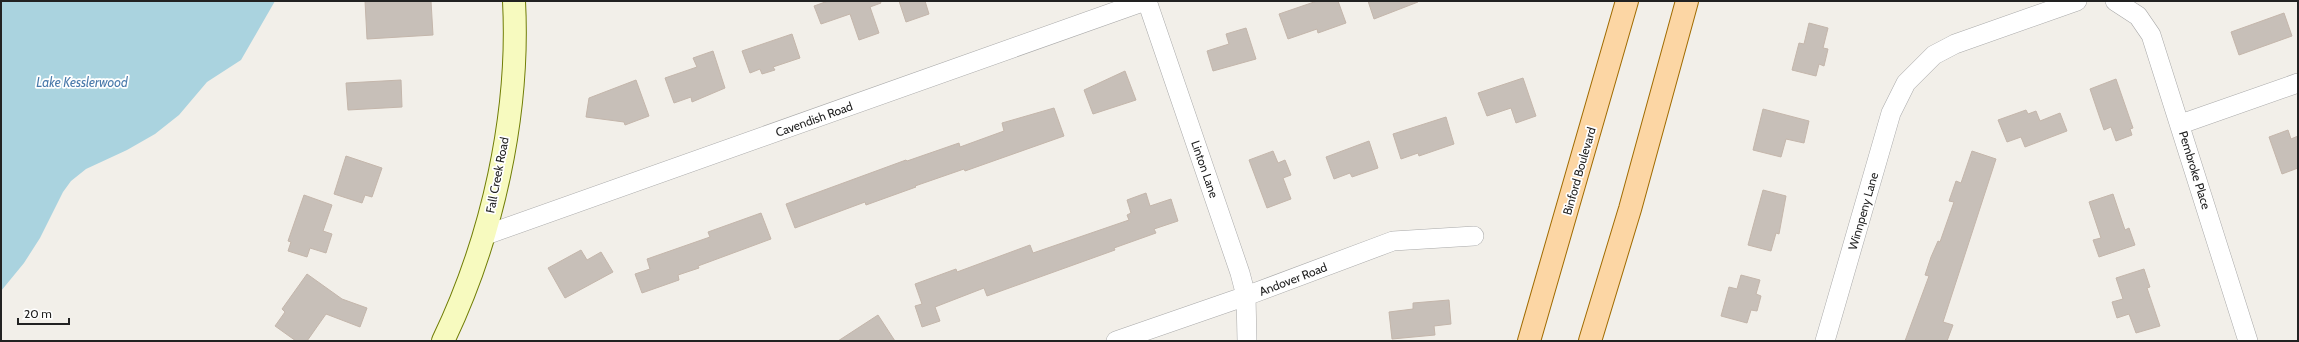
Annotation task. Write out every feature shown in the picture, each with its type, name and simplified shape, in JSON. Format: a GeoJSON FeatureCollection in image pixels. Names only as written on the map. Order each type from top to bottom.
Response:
{"type":"FeatureCollection","features":[{"type":"Feature","properties":{"kind":"main road","name":"Fall Creek Road"},"geometry":{"type":"LineString","coordinates":[[443,341],[466,287],[483,236],[497,183],[504,144],[513,62],[514,1]]}},
{"type":"Feature","properties":{"kind":"main road","name":"Binford Boulevard"},"geometry":{"type":"LineString","coordinates":[[1529,341],[1627,1]]}},
{"type":"Feature","properties":{"kind":"main road"},"geometry":{"type":"LineString","coordinates":[[1590,341],[1630,209],[1688,1]]}},
{"type":"Feature","properties":{"kind":"street","name":"Cavendish Road"},"geometry":{"type":"LineString","coordinates":[[483,236],[1146,1]]}},
{"type":"Feature","properties":{"kind":"street","name":"Linton Lane"},"geometry":{"type":"LineString","coordinates":[[1146,1],[1238,265],[1246,296],[1247,341]]}},
{"type":"Feature","properties":{"kind":"street","name":"Winnpeny Lane"},"geometry":{"type":"LineString","coordinates":[[1825,341],[1889,120],[1897,97],[1906,83],[1927,60],[1955,44],[2077,1]]}},
{"type":"Feature","properties":{"kind":"street","name":"Pembroke Place"},"geometry":{"type":"LineString","coordinates":[[2121,4],[2138,16],[2152,35],[2248,341]]}},
{"type":"Feature","properties":{"kind":"street"},"geometry":{"type":"LineString","coordinates":[[2181,124],[2298,83]]}},
{"type":"Feature","properties":{"kind":"street","name":"Andover Road"},"geometry":{"type":"LineString","coordinates":[[1116,341],[1246,296],[1393,241],[1474,236]]}},
{"type":"Feature","properties":{"kind":"water","name":"Lake Kesslerwood"},"geometry":{"type":"Polygon","coordinates":[[[1,1],[275,1],[241,60],[207,82],[179,115],[155,134],[127,150],[86,169],[71,181],[63,192],[40,238],[24,263],[1,291],[1,1]]]}},
{"type":"Feature","properties":{"kind":"building"},"geometry":{"type":"Polygon","coordinates":[[[365,1],[431,1],[433,35],[367,39],[365,1]]]}},
{"type":"Feature","properties":{"kind":"building"},"geometry":{"type":"Polygon","coordinates":[[[828,1],[880,1],[881,3],[870,7],[879,33],[859,40],[850,14],[821,24],[814,6],[828,1]]]}},
{"type":"Feature","properties":{"kind":"building"},"geometry":{"type":"Polygon","coordinates":[[[899,1],[925,1],[929,14],[906,22],[899,1]]]}},
{"type":"Feature","properties":{"kind":"building"},"geometry":{"type":"Polygon","coordinates":[[[1317,1],[1338,1],[1346,23],[1318,33],[1317,29],[1288,39],[1279,14],[1317,1]]]}},
{"type":"Feature","properties":{"kind":"building"},"geometry":{"type":"Polygon","coordinates":[[[1368,1],[1418,1],[1418,2],[1374,19],[1368,1]]]}},
{"type":"Feature","properties":{"kind":"building"},"geometry":{"type":"Polygon","coordinates":[[[2284,13],[2292,36],[2239,55],[2231,32],[2284,13]]]}},
{"type":"Feature","properties":{"kind":"building"},"geometry":{"type":"Polygon","coordinates":[[[1809,23],[1828,28],[1823,48],[1828,49],[1824,66],[1819,64],[1816,76],[1792,70],[1799,43],[1804,44],[1809,23]]]}},
{"type":"Feature","properties":{"kind":"building"},"geometry":{"type":"Polygon","coordinates":[[[1246,28],[1256,59],[1213,71],[1207,51],[1229,44],[1226,34],[1246,28]]]}},
{"type":"Feature","properties":{"kind":"building"},"geometry":{"type":"Polygon","coordinates":[[[792,34],[800,58],[773,67],[775,70],[762,74],[760,69],[750,73],[742,51],[792,34]]]}},
{"type":"Feature","properties":{"kind":"building"},"geometry":{"type":"Polygon","coordinates":[[[713,51],[725,88],[692,102],[691,97],[674,103],[665,78],[697,67],[693,58],[713,51]]]}},
{"type":"Feature","properties":{"kind":"building"},"geometry":{"type":"Polygon","coordinates":[[[1125,71],[1136,100],[1093,114],[1084,90],[1125,71]]]}},
{"type":"Feature","properties":{"kind":"building"},"geometry":{"type":"Polygon","coordinates":[[[1523,78],[1536,116],[1516,123],[1511,108],[1487,116],[1478,93],[1523,78]]]}},
{"type":"Feature","properties":{"kind":"building"},"geometry":{"type":"Polygon","coordinates":[[[2116,79],[2133,128],[2130,129],[2132,135],[2116,141],[2111,127],[2104,130],[2090,89],[2116,79]]]}},
{"type":"Feature","properties":{"kind":"building"},"geometry":{"type":"Polygon","coordinates":[[[401,80],[402,107],[348,110],[346,83],[401,80]]]}},
{"type":"Feature","properties":{"kind":"building"},"geometry":{"type":"Polygon","coordinates":[[[636,80],[649,116],[625,125],[624,122],[586,117],[589,98],[636,80]]]}},
{"type":"Feature","properties":{"kind":"building"},"geometry":{"type":"Polygon","coordinates":[[[1054,108],[1064,136],[965,171],[964,169],[915,186],[916,187],[866,205],[865,202],[795,228],[786,204],[906,160],[907,161],[959,143],[960,147],[1004,131],[1002,123],[1054,108]]]}},
{"type":"Feature","properties":{"kind":"building"},"geometry":{"type":"Polygon","coordinates":[[[1763,109],[1809,121],[1804,143],[1786,139],[1781,157],[1753,150],[1763,109]]]}},
{"type":"Feature","properties":{"kind":"building"},"geometry":{"type":"Polygon","coordinates":[[[2026,110],[2028,114],[2036,111],[2040,121],[2060,113],[2067,131],[2025,147],[2021,137],[2007,142],[1998,120],[2026,110]]]}},
{"type":"Feature","properties":{"kind":"building"},"geometry":{"type":"Polygon","coordinates":[[[1446,117],[1454,144],[1419,156],[1418,153],[1401,159],[1393,134],[1446,117]]]}},
{"type":"Feature","properties":{"kind":"building"},"geometry":{"type":"Polygon","coordinates":[[[2288,130],[2291,139],[2298,136],[2298,168],[2282,174],[2269,137],[2288,130]]]}},
{"type":"Feature","properties":{"kind":"building"},"geometry":{"type":"Polygon","coordinates":[[[1369,141],[1378,168],[1352,177],[1350,173],[1334,179],[1326,157],[1369,141]]]}},
{"type":"Feature","properties":{"kind":"building"},"geometry":{"type":"Polygon","coordinates":[[[1273,151],[1278,163],[1285,160],[1291,175],[1283,178],[1291,199],[1267,208],[1249,160],[1273,151]]]}},
{"type":"Feature","properties":{"kind":"building"},"geometry":{"type":"Polygon","coordinates":[[[1972,151],[1996,159],[1943,322],[1953,325],[1947,341],[1905,341],[1929,276],[1925,275],[1931,257],[1938,241],[1940,242],[1954,202],[1949,201],[1956,181],[1961,183],[1972,151]]]}},
{"type":"Feature","properties":{"kind":"building"},"geometry":{"type":"Polygon","coordinates":[[[346,156],[382,168],[372,197],[365,195],[362,203],[334,194],[346,156]]]}},
{"type":"Feature","properties":{"kind":"building"},"geometry":{"type":"Polygon","coordinates":[[[1763,190],[1786,196],[1779,234],[1776,233],[1771,251],[1748,245],[1763,190]]]}},
{"type":"Feature","properties":{"kind":"building"},"geometry":{"type":"Polygon","coordinates":[[[1146,193],[1150,206],[1171,199],[1178,221],[1154,229],[1156,233],[1114,248],[1115,250],[987,296],[984,288],[935,307],[940,321],[922,327],[915,306],[922,304],[915,284],[956,269],[957,272],[1030,245],[1033,253],[1129,220],[1127,215],[1131,213],[1127,200],[1146,193]]]}},
{"type":"Feature","properties":{"kind":"building"},"geometry":{"type":"Polygon","coordinates":[[[2113,194],[2125,230],[2129,228],[2135,245],[2099,257],[2093,240],[2101,238],[2089,202],[2113,194]]]}},
{"type":"Feature","properties":{"kind":"building"},"geometry":{"type":"Polygon","coordinates":[[[304,195],[332,205],[323,231],[332,234],[326,253],[310,248],[307,257],[288,251],[291,242],[288,241],[304,195]]]}},
{"type":"Feature","properties":{"kind":"building"},"geometry":{"type":"Polygon","coordinates":[[[761,213],[771,239],[698,266],[699,268],[678,275],[679,280],[642,293],[635,274],[650,269],[647,259],[710,237],[708,232],[761,213]]]}},
{"type":"Feature","properties":{"kind":"building"},"geometry":{"type":"Polygon","coordinates":[[[581,250],[587,260],[601,252],[613,272],[565,298],[548,268],[581,250]]]}},
{"type":"Feature","properties":{"kind":"building"},"geometry":{"type":"Polygon","coordinates":[[[2144,269],[2150,287],[2147,288],[2160,326],[2136,333],[2129,314],[2117,318],[2112,302],[2123,299],[2116,278],[2144,269]]]}},
{"type":"Feature","properties":{"kind":"building"},"geometry":{"type":"Polygon","coordinates":[[[307,274],[342,299],[367,308],[360,327],[326,314],[307,341],[296,341],[275,326],[285,312],[282,309],[307,274]]]}},
{"type":"Feature","properties":{"kind":"building"},"geometry":{"type":"Polygon","coordinates":[[[1741,275],[1760,280],[1756,294],[1761,296],[1757,311],[1751,310],[1747,323],[1721,316],[1729,287],[1737,289],[1741,275]]]}},
{"type":"Feature","properties":{"kind":"building"},"geometry":{"type":"Polygon","coordinates":[[[1449,300],[1451,324],[1434,326],[1435,335],[1392,339],[1389,312],[1413,309],[1413,303],[1449,300]]]}},
{"type":"Feature","properties":{"kind":"building"},"geometry":{"type":"Polygon","coordinates":[[[878,315],[895,341],[838,341],[878,315]]]}}]}
